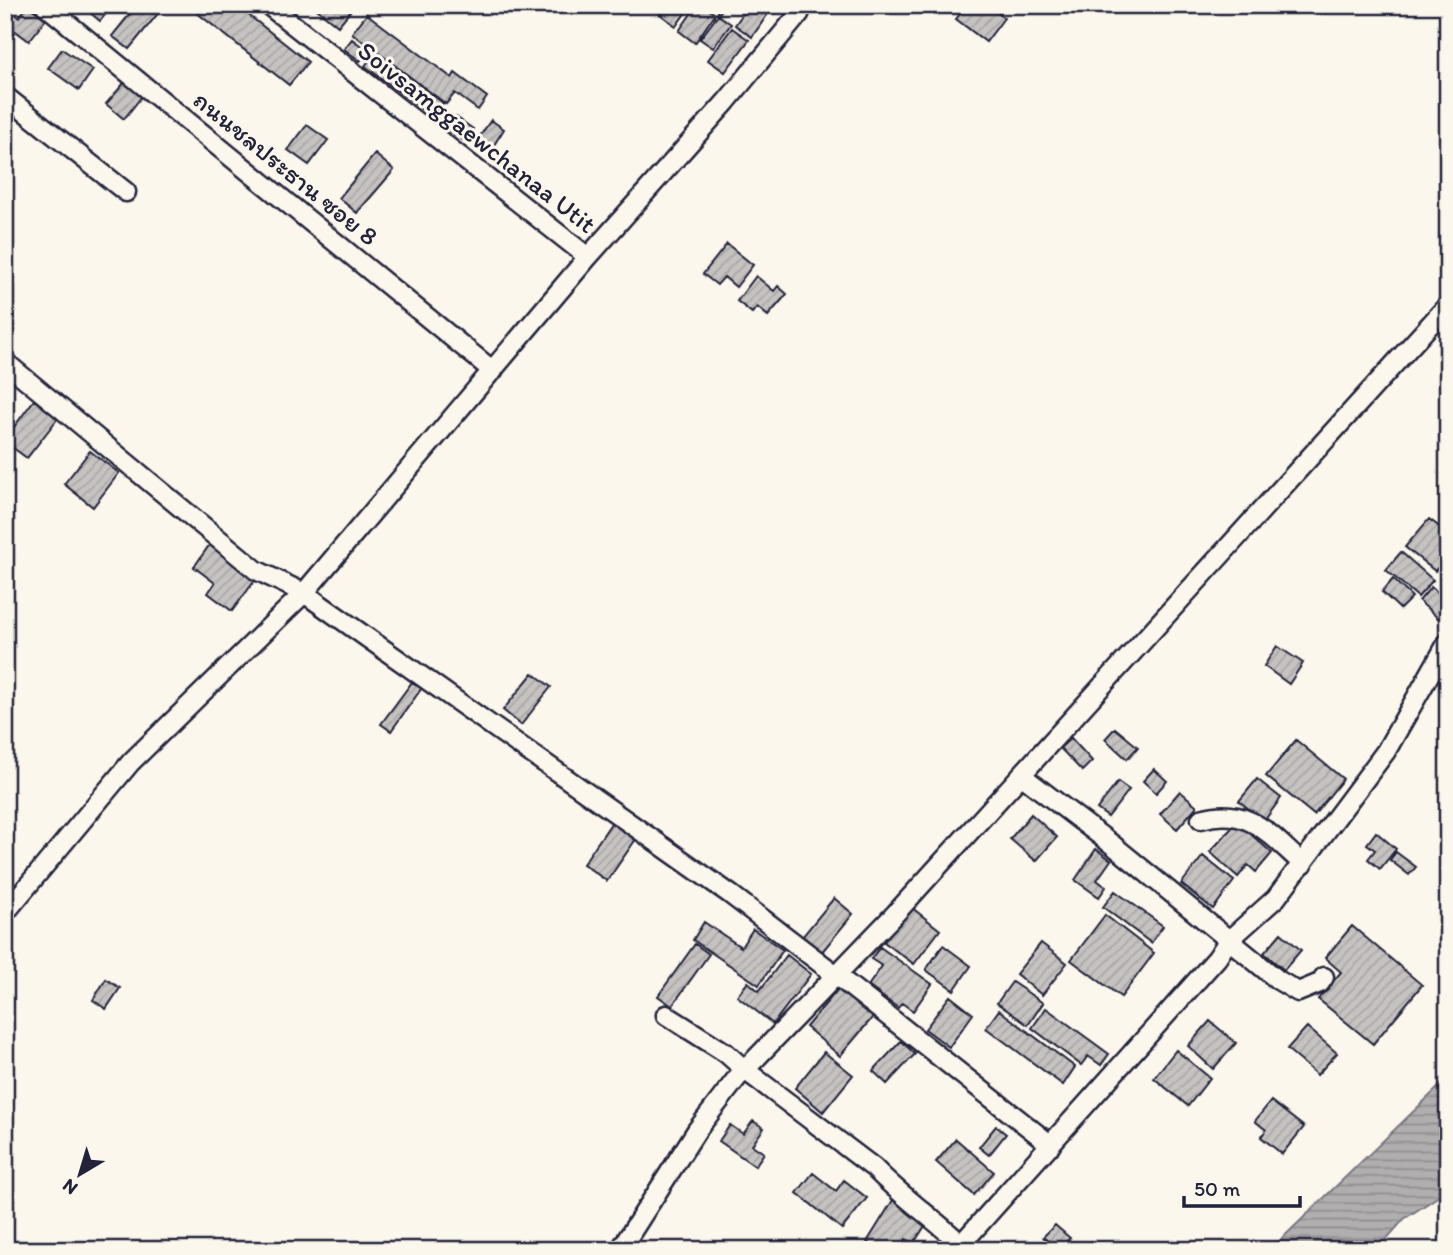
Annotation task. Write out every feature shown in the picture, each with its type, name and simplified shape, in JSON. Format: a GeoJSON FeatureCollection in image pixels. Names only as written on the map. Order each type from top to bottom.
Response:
{"type":"FeatureCollection","features":[{"type":"Feature","properties":{"kind":"street","name":"ถนนชลประธาน ซอย 8"},"geometry":{"type":"LineString","coordinates":[[46,5],[493,371]]}},
{"type":"Feature","properties":{"kind":"street","name":"Soivsamggaewchanaa Utit"},"geometry":{"type":"LineString","coordinates":[[268,5],[588,257]]}},
{"type":"Feature","properties":{"kind":"street"},"geometry":{"type":"LineString","coordinates":[[5,913],[131,762],[304,593],[588,257],[726,102],[797,8]]}},
{"type":"Feature","properties":{"kind":"street"},"geometry":{"type":"LineString","coordinates":[[5,96],[126,192]]}},
{"type":"Feature","properties":{"kind":"street"},"geometry":{"type":"LineString","coordinates":[[620,1250],[697,1130],[745,1070],[895,914],[1448,305]]}},
{"type":"Feature","properties":{"kind":"street"},"geometry":{"type":"LineString","coordinates":[[5,362],[256,570],[304,593],[718,886],[836,975],[1051,1145]]}},
{"type":"Feature","properties":{"kind":"street"},"geometry":{"type":"LineString","coordinates":[[666,1015],[726,1053],[874,1168],[958,1247],[1217,958],[1228,941],[1276,898],[1386,751],[1446,652]]}},
{"type":"Feature","properties":{"kind":"street"},"geometry":{"type":"LineString","coordinates":[[1021,775],[1114,846],[1278,980],[1298,992],[1320,983],[1324,976]]}},
{"type":"Feature","properties":{"kind":"street"},"geometry":{"type":"LineString","coordinates":[[1201,818],[1220,813],[1240,816],[1261,828],[1303,864]]}},
{"type":"Feature","properties":{"kind":"shaded area"},"geometry":{"type":"Polygon","coordinates":[[[1448,1078],[1448,1190],[1404,1219],[1377,1250],[1270,1250],[1448,1078]]]}},
{"type":"Feature","properties":{"kind":"building"},"geometry":{"type":"Polygon","coordinates":[[[91,5],[113,5],[100,21],[87,10],[91,5]]]}},
{"type":"Feature","properties":{"kind":"building"},"geometry":{"type":"Polygon","coordinates":[[[137,5],[165,5],[129,49],[112,36],[137,5]]]}},
{"type":"Feature","properties":{"kind":"building"},"geometry":{"type":"Polygon","coordinates":[[[187,5],[236,5],[308,62],[289,85],[187,5]]]}},
{"type":"Feature","properties":{"kind":"building"},"geometry":{"type":"Polygon","coordinates":[[[312,5],[355,5],[338,26],[312,5]]]}},
{"type":"Feature","properties":{"kind":"building"},"geometry":{"type":"Polygon","coordinates":[[[666,5],[691,5],[676,26],[660,14],[666,5]]]}},
{"type":"Feature","properties":{"kind":"building"},"geometry":{"type":"Polygon","coordinates":[[[697,5],[703,5],[715,14],[695,43],[679,31],[697,5]]]}},
{"type":"Feature","properties":{"kind":"building"},"geometry":{"type":"Polygon","coordinates":[[[711,5],[725,5],[718,15],[711,5]]]}},
{"type":"Feature","properties":{"kind":"building"},"geometry":{"type":"Polygon","coordinates":[[[749,5],[774,5],[752,37],[735,25],[749,5]]]}},
{"type":"Feature","properties":{"kind":"building"},"geometry":{"type":"Polygon","coordinates":[[[967,5],[988,5],[1004,18],[986,42],[956,19],[967,5]]]}},
{"type":"Feature","properties":{"kind":"building"},"geometry":{"type":"Polygon","coordinates":[[[28,6],[46,19],[29,41],[5,23],[5,7],[19,17],[28,6]]]}},
{"type":"Feature","properties":{"kind":"building"},"geometry":{"type":"Polygon","coordinates":[[[367,14],[452,78],[455,73],[487,97],[478,110],[455,93],[446,104],[352,33],[367,14]]]}},
{"type":"Feature","properties":{"kind":"building"},"geometry":{"type":"Polygon","coordinates":[[[718,15],[731,24],[713,48],[700,39],[718,15]]]}},
{"type":"Feature","properties":{"kind":"building"},"geometry":{"type":"Polygon","coordinates":[[[732,28],[749,40],[725,72],[708,60],[732,28]]]}},
{"type":"Feature","properties":{"kind":"building"},"geometry":{"type":"Polygon","coordinates":[[[352,39],[368,51],[360,61],[344,49],[352,39]]]}},
{"type":"Feature","properties":{"kind":"building"},"geometry":{"type":"Polygon","coordinates":[[[62,49],[93,70],[79,90],[48,68],[62,49]]]}},
{"type":"Feature","properties":{"kind":"building"},"geometry":{"type":"Polygon","coordinates":[[[376,51],[443,103],[432,117],[365,66],[376,51]]]}},
{"type":"Feature","properties":{"kind":"building"},"geometry":{"type":"Polygon","coordinates":[[[125,82],[142,96],[124,119],[106,104],[125,82]]]}},
{"type":"Feature","properties":{"kind":"building"},"geometry":{"type":"Polygon","coordinates":[[[456,117],[473,129],[464,141],[447,129],[456,117]]]}},
{"type":"Feature","properties":{"kind":"building"},"geometry":{"type":"Polygon","coordinates":[[[491,120],[504,129],[492,148],[478,139],[491,120]]]}},
{"type":"Feature","properties":{"kind":"building"},"geometry":{"type":"Polygon","coordinates":[[[307,125],[328,140],[309,165],[288,150],[307,125]]]}},
{"type":"Feature","properties":{"kind":"building"},"geometry":{"type":"Polygon","coordinates":[[[375,154],[394,170],[357,213],[339,198],[375,154]]]}},
{"type":"Feature","properties":{"kind":"building"},"geometry":{"type":"Polygon","coordinates":[[[727,244],[753,265],[736,287],[724,277],[717,285],[703,274],[727,244]]]}},
{"type":"Feature","properties":{"kind":"building"},"geometry":{"type":"Polygon","coordinates":[[[756,276],[774,291],[778,286],[787,294],[768,316],[757,307],[752,313],[737,301],[756,276]]]}},
{"type":"Feature","properties":{"kind":"building"},"geometry":{"type":"Polygon","coordinates":[[[34,400],[58,418],[27,458],[5,442],[5,439],[34,400]]]}},
{"type":"Feature","properties":{"kind":"building"},"geometry":{"type":"Polygon","coordinates":[[[90,451],[119,473],[93,507],[64,484],[90,451]]]}},
{"type":"Feature","properties":{"kind":"building"},"geometry":{"type":"Polygon","coordinates":[[[1429,519],[1445,531],[1439,538],[1448,545],[1448,556],[1435,571],[1405,547],[1429,519]]]}},
{"type":"Feature","properties":{"kind":"building"},"geometry":{"type":"Polygon","coordinates":[[[210,544],[256,579],[232,611],[208,593],[215,583],[194,567],[210,544]]]}},
{"type":"Feature","properties":{"kind":"building"},"geometry":{"type":"Polygon","coordinates":[[[1401,552],[1433,580],[1418,597],[1386,570],[1401,552]]]}},
{"type":"Feature","properties":{"kind":"building"},"geometry":{"type":"Polygon","coordinates":[[[1393,579],[1412,597],[1400,609],[1382,592],[1393,579]]]}},
{"type":"Feature","properties":{"kind":"building"},"geometry":{"type":"Polygon","coordinates":[[[1431,587],[1448,602],[1448,609],[1439,619],[1419,601],[1431,587]]]}},
{"type":"Feature","properties":{"kind":"building"},"geometry":{"type":"Polygon","coordinates":[[[1277,646],[1303,663],[1289,684],[1264,666],[1277,646]]]}},
{"type":"Feature","properties":{"kind":"building"},"geometry":{"type":"Polygon","coordinates":[[[533,673],[551,687],[521,725],[503,710],[533,673]]]}},
{"type":"Feature","properties":{"kind":"building"},"geometry":{"type":"Polygon","coordinates":[[[415,678],[424,685],[391,731],[381,724],[415,678]]]}},
{"type":"Feature","properties":{"kind":"building"},"geometry":{"type":"Polygon","coordinates":[[[1115,728],[1138,747],[1127,759],[1105,739],[1115,728]]]}},
{"type":"Feature","properties":{"kind":"building"},"geometry":{"type":"Polygon","coordinates":[[[1071,738],[1092,761],[1082,771],[1060,748],[1071,738]]]}},
{"type":"Feature","properties":{"kind":"building"},"geometry":{"type":"Polygon","coordinates":[[[1296,740],[1343,779],[1314,815],[1266,776],[1296,740]]]}},
{"type":"Feature","properties":{"kind":"building"},"geometry":{"type":"Polygon","coordinates":[[[1154,769],[1167,781],[1156,793],[1143,781],[1154,769]]]}},
{"type":"Feature","properties":{"kind":"building"},"geometry":{"type":"Polygon","coordinates":[[[1257,779],[1281,798],[1264,821],[1239,801],[1257,779]]]}},
{"type":"Feature","properties":{"kind":"building"},"geometry":{"type":"Polygon","coordinates":[[[1118,782],[1129,790],[1108,817],[1097,809],[1118,782]]]}},
{"type":"Feature","properties":{"kind":"building"},"geometry":{"type":"Polygon","coordinates":[[[1180,791],[1197,806],[1177,829],[1160,814],[1180,791]]]}},
{"type":"Feature","properties":{"kind":"building"},"geometry":{"type":"Polygon","coordinates":[[[1031,814],[1057,837],[1036,861],[1010,839],[1031,814]]]}},
{"type":"Feature","properties":{"kind":"building"},"geometry":{"type":"Polygon","coordinates":[[[612,822],[636,839],[607,881],[583,864],[612,822]]]}},
{"type":"Feature","properties":{"kind":"building"},"geometry":{"type":"Polygon","coordinates":[[[1237,822],[1272,853],[1256,872],[1248,865],[1238,877],[1210,852],[1237,822]]]}},
{"type":"Feature","properties":{"kind":"building"},"geometry":{"type":"Polygon","coordinates":[[[1376,832],[1396,849],[1380,869],[1368,859],[1375,850],[1367,844],[1376,832]]]}},
{"type":"Feature","properties":{"kind":"building"},"geometry":{"type":"Polygon","coordinates":[[[1096,849],[1111,860],[1097,880],[1106,887],[1099,897],[1075,880],[1096,849]]]}},
{"type":"Feature","properties":{"kind":"building"},"geometry":{"type":"Polygon","coordinates":[[[1396,852],[1416,867],[1409,875],[1390,860],[1396,852]]]}},
{"type":"Feature","properties":{"kind":"building"},"geometry":{"type":"Polygon","coordinates":[[[1203,856],[1234,881],[1213,909],[1181,884],[1203,856]]]}},
{"type":"Feature","properties":{"kind":"building"},"geometry":{"type":"Polygon","coordinates":[[[1115,891],[1163,926],[1151,943],[1103,907],[1115,891]]]}},
{"type":"Feature","properties":{"kind":"building"},"geometry":{"type":"Polygon","coordinates":[[[834,898],[853,914],[821,953],[802,937],[834,898]]]}},
{"type":"Feature","properties":{"kind":"building"},"geometry":{"type":"Polygon","coordinates":[[[911,907],[940,930],[914,964],[884,942],[911,907]]]}},
{"type":"Feature","properties":{"kind":"building"},"geometry":{"type":"Polygon","coordinates":[[[1105,915],[1154,953],[1121,997],[1071,960],[1105,915]]]}},
{"type":"Feature","properties":{"kind":"building"},"geometry":{"type":"Polygon","coordinates":[[[704,922],[741,947],[753,929],[783,950],[759,985],[693,940],[704,922]]]}},
{"type":"Feature","properties":{"kind":"building"},"geometry":{"type":"Polygon","coordinates":[[[1352,926],[1422,985],[1373,1044],[1318,999],[1341,972],[1325,958],[1352,926]]]}},
{"type":"Feature","properties":{"kind":"building"},"geometry":{"type":"Polygon","coordinates":[[[1281,933],[1301,950],[1284,970],[1264,953],[1281,933]]]}},
{"type":"Feature","properties":{"kind":"building"},"geometry":{"type":"Polygon","coordinates":[[[1041,943],[1067,963],[1042,995],[1016,974],[1041,943]]]}},
{"type":"Feature","properties":{"kind":"building"},"geometry":{"type":"Polygon","coordinates":[[[695,944],[709,954],[672,1006],[658,996],[695,944]]]}},
{"type":"Feature","properties":{"kind":"building"},"geometry":{"type":"Polygon","coordinates":[[[943,945],[971,966],[954,990],[926,970],[943,945]]]}},
{"type":"Feature","properties":{"kind":"building"},"geometry":{"type":"Polygon","coordinates":[[[880,947],[932,984],[913,1011],[902,1003],[898,1008],[868,986],[882,966],[871,959],[880,947]]]}},
{"type":"Feature","properties":{"kind":"building"},"geometry":{"type":"Polygon","coordinates":[[[787,955],[811,974],[773,1024],[737,996],[748,982],[759,991],[787,955]]]}},
{"type":"Feature","properties":{"kind":"building"},"geometry":{"type":"Polygon","coordinates":[[[106,979],[120,988],[106,1009],[93,1000],[106,979]]]}},
{"type":"Feature","properties":{"kind":"building"},"geometry":{"type":"Polygon","coordinates":[[[1012,982],[1043,1003],[1028,1025],[997,1003],[1012,982]]]}},
{"type":"Feature","properties":{"kind":"building"},"geometry":{"type":"Polygon","coordinates":[[[839,988],[873,1017],[840,1056],[806,1027],[839,988]]]}},
{"type":"Feature","properties":{"kind":"building"},"geometry":{"type":"Polygon","coordinates":[[[950,996],[973,1014],[949,1047],[925,1029],[950,996]]]}},
{"type":"Feature","properties":{"kind":"building"},"geometry":{"type":"Polygon","coordinates":[[[1046,1008],[1109,1054],[1101,1065],[1088,1056],[1081,1065],[1032,1028],[1046,1008]]]}},
{"type":"Feature","properties":{"kind":"building"},"geometry":{"type":"Polygon","coordinates":[[[999,1010],[1075,1067],[1063,1085],[986,1028],[999,1010]]]}},
{"type":"Feature","properties":{"kind":"building"},"geometry":{"type":"Polygon","coordinates":[[[1210,1021],[1236,1043],[1213,1069],[1188,1046],[1210,1021]]]}},
{"type":"Feature","properties":{"kind":"building"},"geometry":{"type":"Polygon","coordinates":[[[1307,1027],[1337,1053],[1317,1075],[1287,1049],[1307,1027]]]}},
{"type":"Feature","properties":{"kind":"building"},"geometry":{"type":"Polygon","coordinates":[[[901,1041],[915,1054],[887,1084],[873,1071],[901,1041]]]}},
{"type":"Feature","properties":{"kind":"building"},"geometry":{"type":"Polygon","coordinates":[[[1176,1050],[1210,1078],[1188,1106],[1154,1078],[1176,1050]]]}},
{"type":"Feature","properties":{"kind":"building"},"geometry":{"type":"Polygon","coordinates":[[[824,1052],[853,1075],[823,1112],[795,1088],[824,1052]]]}},
{"type":"Feature","properties":{"kind":"building"},"geometry":{"type":"Polygon","coordinates":[[[1271,1101],[1304,1127],[1282,1154],[1261,1137],[1266,1130],[1255,1121],[1271,1101]]]}},
{"type":"Feature","properties":{"kind":"building"},"geometry":{"type":"Polygon","coordinates":[[[753,1121],[764,1128],[752,1145],[764,1153],[755,1166],[719,1141],[730,1125],[743,1134],[753,1121]]]}},
{"type":"Feature","properties":{"kind":"building"},"geometry":{"type":"Polygon","coordinates":[[[996,1126],[1006,1134],[989,1155],[979,1147],[996,1126]]]}},
{"type":"Feature","properties":{"kind":"building"},"geometry":{"type":"Polygon","coordinates":[[[956,1139],[994,1172],[974,1195],[936,1162],[956,1139]]]}},
{"type":"Feature","properties":{"kind":"building"},"geometry":{"type":"Polygon","coordinates":[[[813,1173],[836,1191],[844,1180],[867,1198],[842,1229],[797,1193],[813,1173]]]}},
{"type":"Feature","properties":{"kind":"building"},"geometry":{"type":"Polygon","coordinates":[[[893,1200],[928,1221],[914,1243],[906,1239],[899,1250],[878,1250],[867,1242],[893,1200]]]}},
{"type":"Feature","properties":{"kind":"building"},"geometry":{"type":"Polygon","coordinates":[[[1055,1225],[1070,1238],[1059,1250],[1043,1237],[1055,1225]]]}}]}
